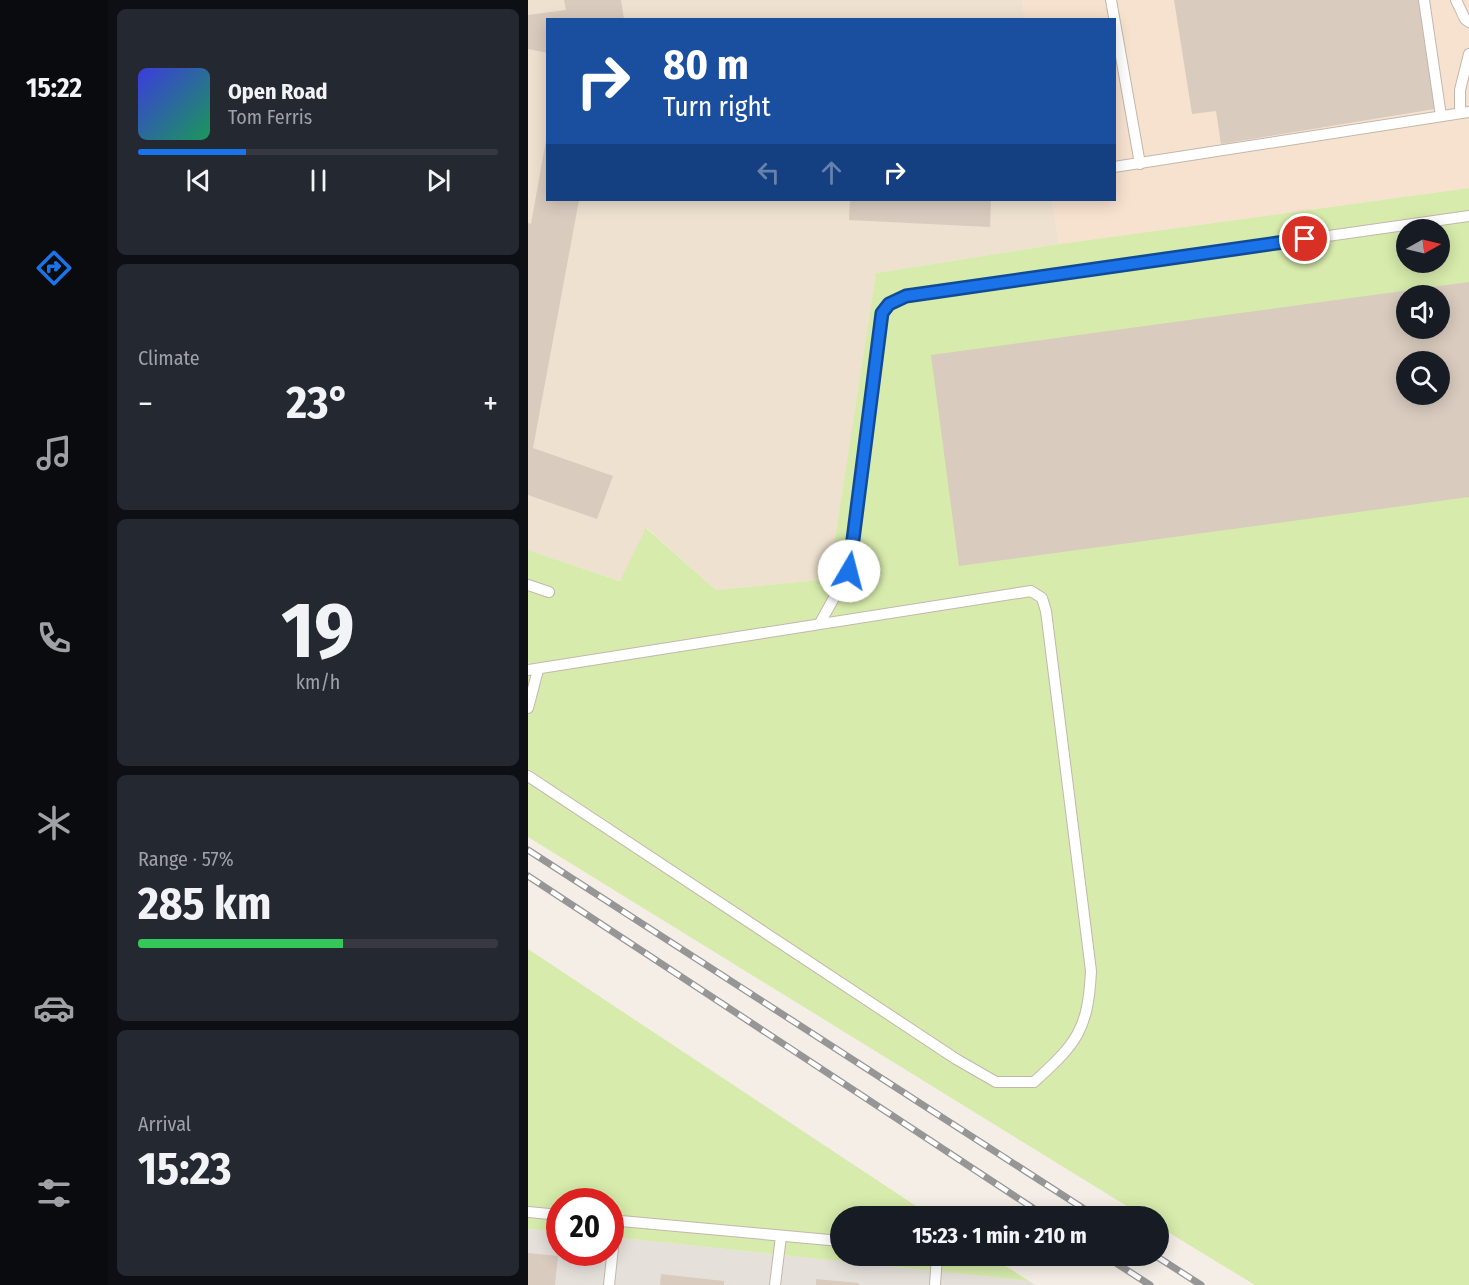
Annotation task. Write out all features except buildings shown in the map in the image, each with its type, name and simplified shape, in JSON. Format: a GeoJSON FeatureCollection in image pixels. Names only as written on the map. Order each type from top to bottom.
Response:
{"type":"FeatureCollection","features":[{"type":"Feature","properties":{"kind":"lane"},"geometry":{"type":"LineString","coordinates":[[1111,0],[1114,18]]}},
{"type":"Feature","properties":{"kind":"lane"},"geometry":{"type":"LineString","coordinates":[[1424,0],[1441,116]]}},
{"type":"Feature","properties":{"kind":"lane"},"geometry":{"type":"LineString","coordinates":[[1456,0],[1465,19],[1469,22]]}},
{"type":"Feature","properties":{"kind":"lane"},"geometry":{"type":"LineString","coordinates":[[1116,28],[1140,164]]}},
{"type":"Feature","properties":{"kind":"lane"},"geometry":{"type":"LineString","coordinates":[[1116,167],[1465,112],[1460,90],[1469,54]]}},
{"type":"Feature","properties":{"kind":"lane"},"geometry":{"type":"LineString","coordinates":[[820,623],[849,571],[882,313],[889,304],[906,296],[1469,216]]}},
{"type":"Feature","properties":{"kind":"lane"},"geometry":{"type":"LineString","coordinates":[[528,585],[549,592]]}},
{"type":"Feature","properties":{"kind":"lane"},"geometry":{"type":"LineString","coordinates":[[528,708],[533,670],[1031,591],[1042,598],[1046,611],[1091,971],[1090,1001],[1083,1026],[1069,1051],[1034,1082],[996,1082],[956,1059],[528,776]]}},
{"type":"Feature","properties":{"kind":"lane"},"geometry":{"type":"LineString","coordinates":[[528,1212],[546,1214]]}},
{"type":"Feature","properties":{"kind":"lane"},"geometry":{"type":"LineString","coordinates":[[624,1221],[830,1240]]}},
{"type":"Feature","properties":{"kind":"lane"},"geometry":{"type":"LineString","coordinates":[[776,1285],[781,1236]]}},
{"type":"Feature","properties":{"kind":"lane"},"geometry":{"type":"LineString","coordinates":[[609,1285],[610,1266]]}},
{"type":"Feature","properties":{"kind":"lane"},"geometry":{"type":"LineString","coordinates":[[935,1285],[936,1266]]}},
{"type":"Feature","properties":{"kind":"shaded area"},"geometry":{"type":"Polygon","coordinates":[[[528,0],[1022,0],[1025,18],[546,18],[546,201],[1052,201],[1059,244],[876,273],[830,579],[716,590],[647,528],[621,581],[528,550],[528,0]]]}},
{"type":"Feature","properties":{"kind":"shaded area"},"geometry":{"type":"Polygon","coordinates":[[[1022,0],[1469,0],[1469,188],[1059,244],[1052,201],[1116,201],[1116,18],[1025,18],[1022,0]]]}},
{"type":"Feature","properties":{"kind":"shaded area"},"geometry":{"type":"Polygon","coordinates":[[[528,1229],[546,1231],[546,1266],[624,1266],[624,1238],[830,1260],[830,1266],[886,1266],[1029,1281],[1035,1285],[528,1285],[528,1229]]]}},
{"type":"Feature","properties":{"kind":"green space"},"geometry":{"type":"Polygon","coordinates":[[[1469,188],[1469,1285],[1255,1285],[1169,1233],[1169,1206],[1127,1206],[528,837],[528,550],[620,581],[646,528],[716,590],[829,579],[876,273],[1059,244],[1469,188]]]}},
{"type":"Feature","properties":{"kind":"green space"},"geometry":{"type":"Polygon","coordinates":[[[528,949],[916,1206],[830,1206],[830,1260],[624,1238],[624,1188],[546,1188],[546,1231],[528,1229],[528,949]]]}},
{"type":"Feature","properties":{"kind":"green space"},"geometry":{"type":"Polygon","coordinates":[[[886,1266],[1006,1266],[1029,1281],[886,1266]]]}},
{"type":"Feature","properties":{"kind":"railway"},"geometry":{"type":"LineString","coordinates":[[528,850],[1080,1206]]}},
{"type":"Feature","properties":{"kind":"railway"},"geometry":{"type":"LineString","coordinates":[[528,876],[1030,1206]]}},
{"type":"Feature","properties":{"kind":"railway"},"geometry":{"type":"LineString","coordinates":[[1169,1264],[1201,1285]]}},
{"type":"Feature","properties":{"kind":"railway"},"geometry":{"type":"LineString","coordinates":[[1121,1266],[1150,1285]]}},
{"type":"Feature","properties":{"kind":"route"},"geometry":{"type":"LineString","coordinates":[[849,571],[882,313],[889,304],[906,296],[1305,239]]}}]}
